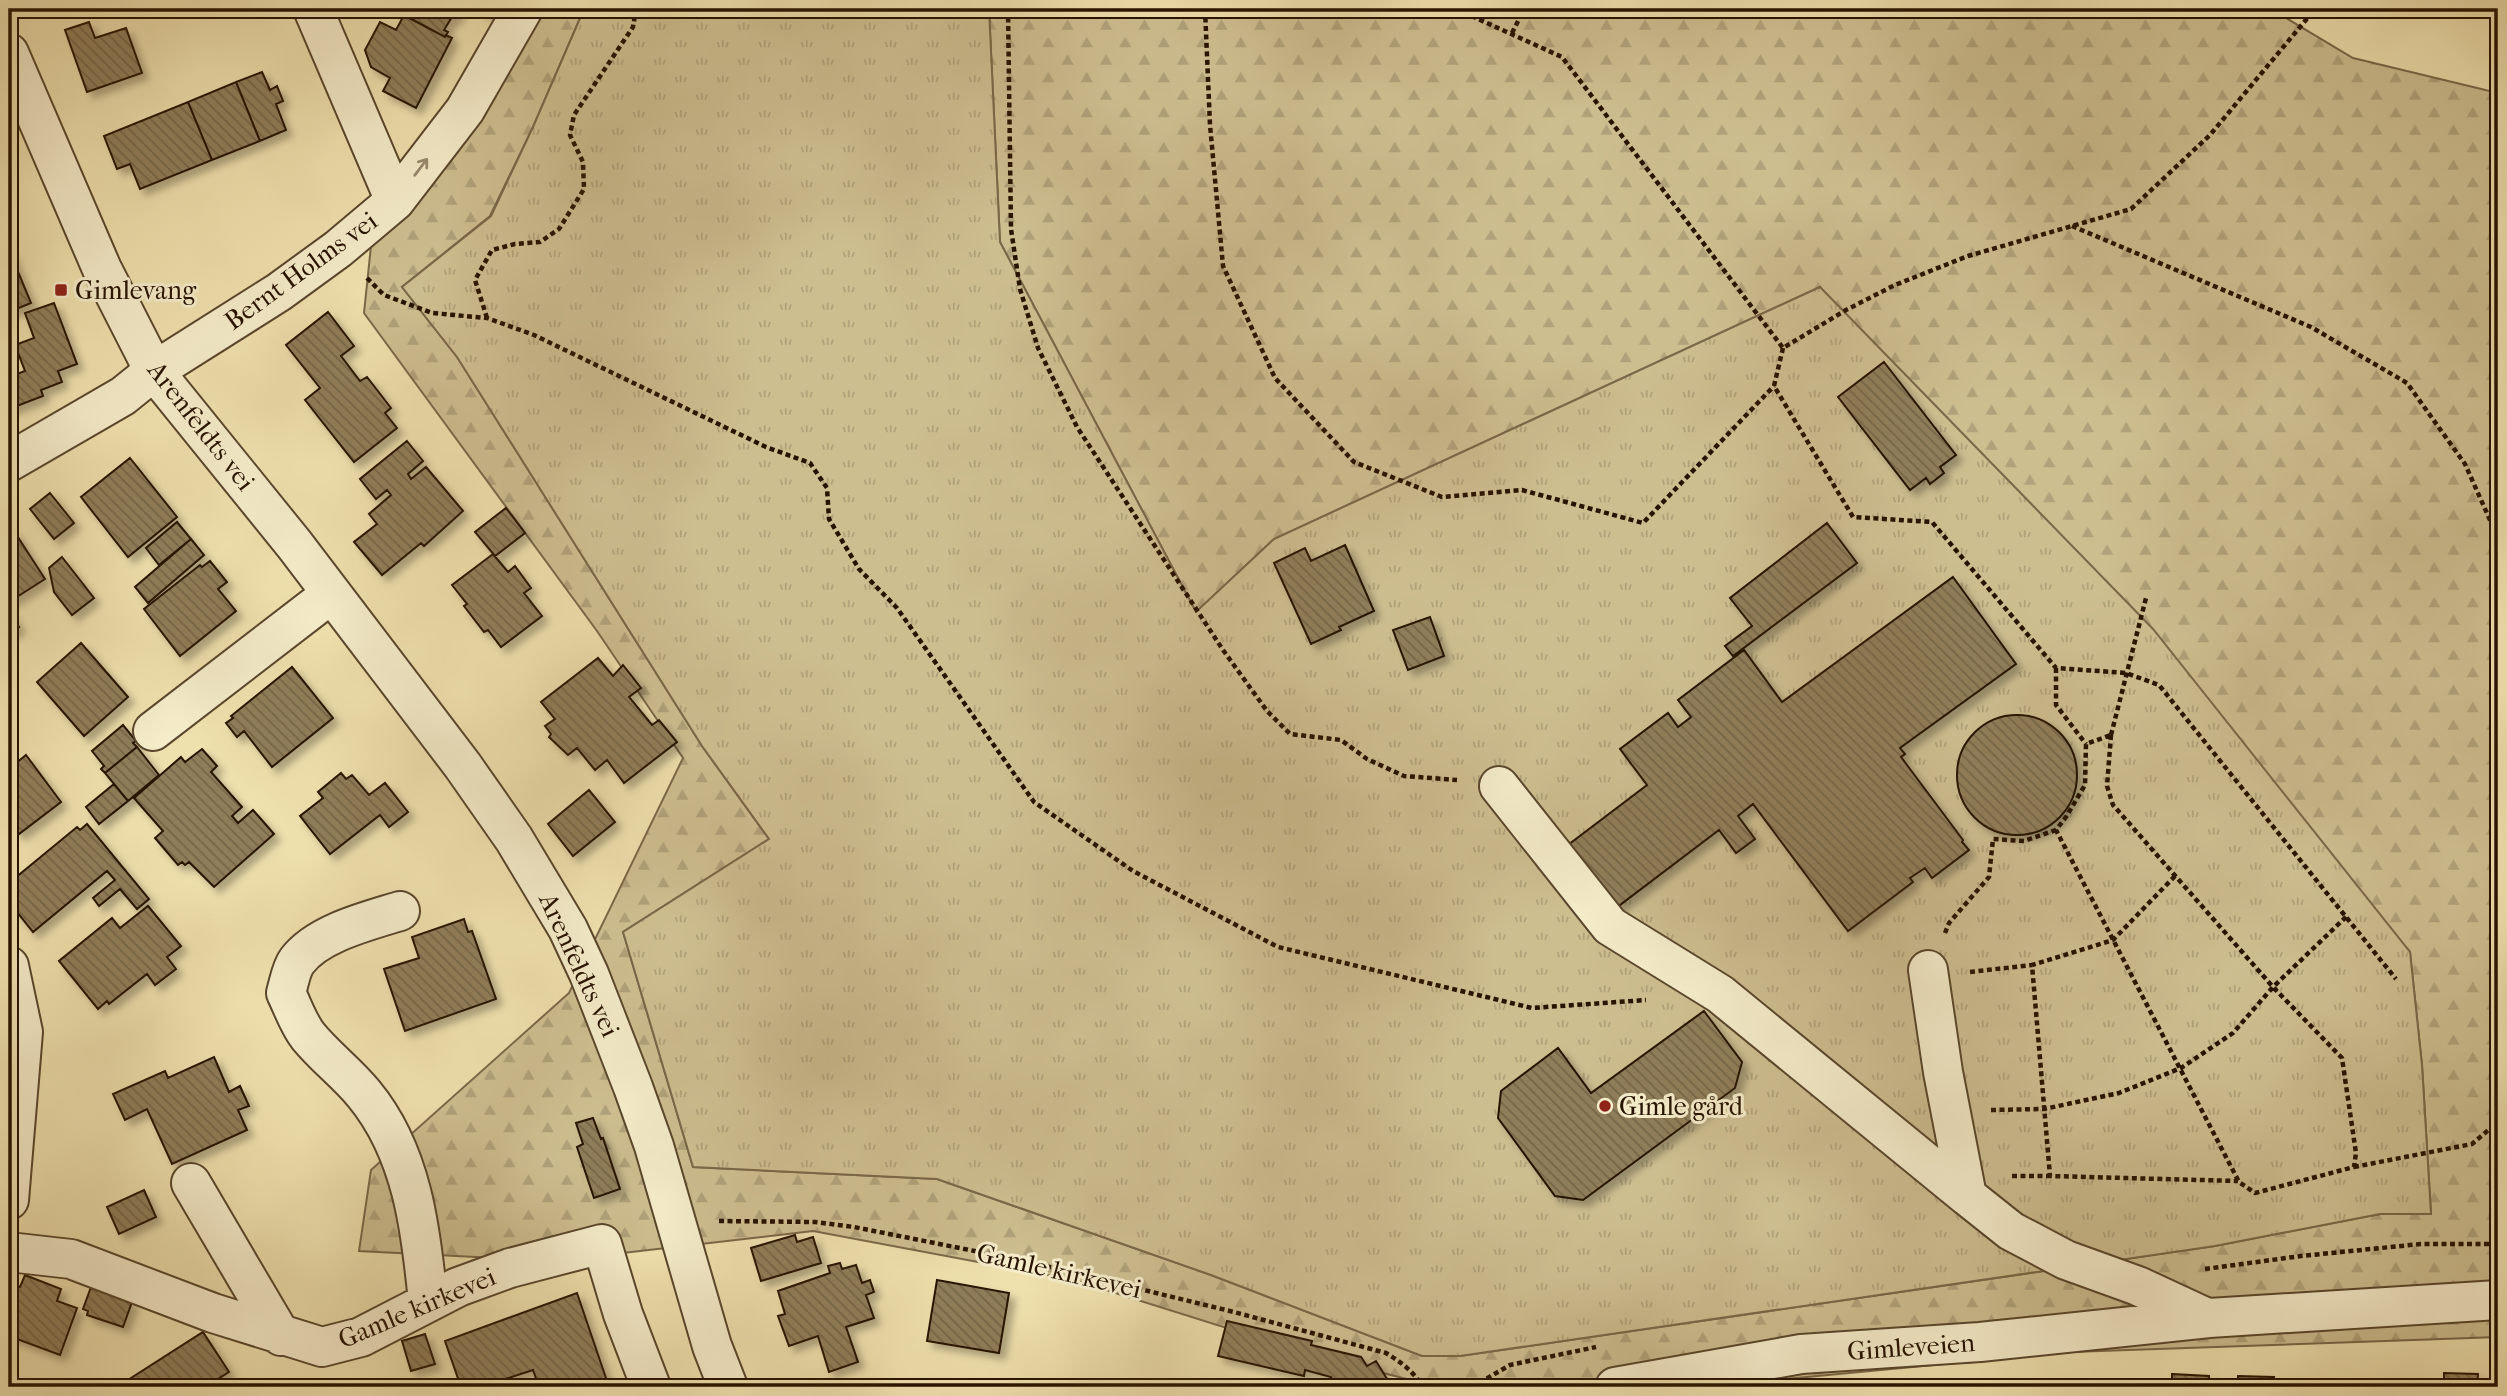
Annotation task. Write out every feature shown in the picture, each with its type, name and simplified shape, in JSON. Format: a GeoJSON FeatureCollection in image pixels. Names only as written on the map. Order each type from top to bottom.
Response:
{"type":"FeatureCollection","features":[{"type":"Feature","properties":{"kind":"street"},"geometry":{"type":"LineString","coordinates":[[313,9],[395,201]]}},
{"type":"Feature","properties":{"kind":"street","name":"Bernt Holms vei"},"geometry":{"type":"LineString","coordinates":[[9,462],[123,396],[154,371],[239,319],[338,249],[395,201],[465,110],[523,9]]}},
{"type":"Feature","properties":{"kind":"street","name":"Arenfeldts vei"},"geometry":{"type":"LineString","coordinates":[[9,53],[102,270],[154,371],[294,544],[463,766],[514,839],[568,929],[589,974],[654,1146],[712,1346],[728,1387]]}},
{"type":"Feature","properties":{"kind":"street"},"geometry":{"type":"LineString","coordinates":[[153,731],[331,594]]}},
{"type":"Feature","properties":{"kind":"street","name":"Gimleveien"},"geometry":{"type":"LineString","coordinates":[[1499,786],[1610,926],[1720,994],[2011,1231],[2067,1260],[2138,1286],[2209,1318]]}},
{"type":"Feature","properties":{"kind":"street"},"geometry":{"type":"LineString","coordinates":[[400,911],[321,940],[296,962],[286,993],[307,1035],[365,1094],[392,1135],[407,1170],[424,1262],[428,1302]]}},
{"type":"Feature","properties":{"kind":"street"},"geometry":{"type":"LineString","coordinates":[[9,966],[23,1032],[23,1051],[9,1200]]}},
{"type":"Feature","properties":{"kind":"street"},"geometry":{"type":"LineString","coordinates":[[1928,970],[1967,1196]]}},
{"type":"Feature","properties":{"kind":"street"},"geometry":{"type":"LineString","coordinates":[[191,1183],[281,1336]]}},
{"type":"Feature","properties":{"kind":"street","name":"Gamle kirkevei"},"geometry":{"type":"LineString","coordinates":[[9,1252],[71,1259],[281,1336],[322,1348],[361,1337],[458,1287],[510,1268],[602,1244],[623,1314],[651,1387]]}},
{"type":"Feature","properties":{"kind":"street","name":"Gimleveien"},"geometry":{"type":"LineString","coordinates":[[1615,1387],[1801,1354],[1980,1342],[2209,1318],[2498,1300]]}},
{"type":"Feature","properties":{"kind":"path"},"geometry":{"type":"LineString","coordinates":[[487,318],[475,280],[492,250],[515,244],[540,242],[559,229],[584,189],[583,162],[570,135],[574,116],[633,27],[636,9]]}},
{"type":"Feature","properties":{"kind":"path"},"geometry":{"type":"LineString","coordinates":[[1008,9],[1011,229],[1020,289],[1038,348],[1077,427],[1223,650],[1267,711],[1290,734],[1341,740],[1367,759],[1404,776],[1485,780],[1499,786]]}},
{"type":"Feature","properties":{"kind":"path"},"geometry":{"type":"LineString","coordinates":[[1205,9],[1210,125],[1223,267],[1275,378],[1354,462],[1442,497],[1522,490],[1643,523],[1774,386],[1783,348],[1846,310],[1895,285],[1968,256],[2131,209],[2210,135],[2315,9]]}},
{"type":"Feature","properties":{"kind":"path"},"geometry":{"type":"LineString","coordinates":[[1456,9],[1562,57],[1783,348]]}},
{"type":"Feature","properties":{"kind":"path"},"geometry":{"type":"LineString","coordinates":[[1513,33],[1524,9]]}},
{"type":"Feature","properties":{"kind":"path"},"geometry":{"type":"LineString","coordinates":[[2072,226],[2311,327],[2407,383],[2465,464],[2498,538]]}},
{"type":"Feature","properties":{"kind":"path"},"geometry":{"type":"LineString","coordinates":[[338,249],[384,295],[432,313],[487,318],[534,335],[766,446],[810,463],[827,488],[830,519],[859,569],[897,608],[1034,802],[1133,871],[1279,947],[1532,1008],[1653,999]]}},
{"type":"Feature","properties":{"kind":"path"},"geometry":{"type":"LineString","coordinates":[[1774,386],[1853,517],[1932,522],[2056,668],[2056,705],[2086,744],[2085,785],[2067,817],[2056,830],[2024,841],[1993,839],[1989,877],[1949,923],[1928,970],[1967,972],[2032,965],[2113,940],[2175,876]]}},
{"type":"Feature","properties":{"kind":"path"},"geometry":{"type":"LineString","coordinates":[[2146,598],[2110,735],[2107,786],[2113,805],[2273,987],[2342,1058],[2356,1153],[2354,1167]]}},
{"type":"Feature","properties":{"kind":"path"},"geometry":{"type":"LineString","coordinates":[[2056,668],[2126,673],[2159,685],[2396,979]]}},
{"type":"Feature","properties":{"kind":"path"},"geometry":{"type":"LineString","coordinates":[[2086,744],[2110,735]]}},
{"type":"Feature","properties":{"kind":"path"},"geometry":{"type":"LineString","coordinates":[[2056,830],[2239,1182],[2255,1193],[2354,1167],[2472,1144],[2498,1122]]}},
{"type":"Feature","properties":{"kind":"path"},"geometry":{"type":"LineString","coordinates":[[1951,1111],[2044,1109],[2119,1093],[2180,1068],[2233,1033],[2273,987],[2347,916]]}},
{"type":"Feature","properties":{"kind":"path"},"geometry":{"type":"LineString","coordinates":[[2032,965],[2050,1176],[2239,1182]]}},
{"type":"Feature","properties":{"kind":"path","name":"Gamle kirkevei"},"geometry":{"type":"LineString","coordinates":[[675,1225],[739,1219],[814,1222],[854,1227],[1025,1261],[1332,1337],[1386,1353],[1416,1376],[1423,1387]]}},
{"type":"Feature","properties":{"kind":"green space"},"geometry":{"type":"Polygon","coordinates":[[[524,9],[584,9],[533,127],[490,216],[402,287],[457,357],[702,746],[769,839],[623,932],[693,1167],[937,1179],[1211,1275],[1422,1356],[1460,1356],[2215,1246],[2380,1214],[2431,1213],[2422,1065],[2410,952],[1820,287],[1274,539],[1196,612],[1000,242],[989,9],[2271,9],[2353,58],[2498,93],[2498,1337],[2071,1352],[1700,1387],[1438,1387],[1316,1356],[1074,1280],[813,1231],[553,1261],[359,1251],[371,1170],[569,993],[683,758],[597,631],[364,313],[374,217],[524,9]]]}},
{"type":"Feature","properties":{"kind":"green space"},"geometry":{"type":"Polygon","coordinates":[[[584,9],[989,9],[1000,242],[1196,612],[1274,539],[1820,287],[2153,629],[2410,952],[2422,1065],[2431,1214],[2380,1214],[2215,1246],[1460,1356],[1422,1356],[1211,1275],[937,1179],[693,1167],[623,932],[769,839],[702,746],[457,357],[402,287],[491,216],[584,9]]]}},
{"type":"Feature","properties":{"kind":"building"},"geometry":{"type":"Polygon","coordinates":[[[392,9],[460,9],[444,30],[448,32],[445,37],[392,9]]]}},
{"type":"Feature","properties":{"kind":"building"},"geometry":{"type":"Polygon","coordinates":[[[478,9],[498,9],[494,17],[478,9]]]}},
{"type":"Feature","properties":{"kind":"building"},"geometry":{"type":"Polygon","coordinates":[[[404,15],[445,37],[446,35],[452,38],[416,108],[383,91],[390,78],[371,67],[365,50],[380,22],[396,30],[404,15]]]}},
{"type":"Feature","properties":{"kind":"building"},"geometry":{"type":"Polygon","coordinates":[[[89,22],[95,38],[126,28],[142,73],[87,92],[65,30],[89,22]]]}},
{"type":"Feature","properties":{"kind":"building"},"geometry":{"type":"Polygon","coordinates":[[[262,72],[270,90],[277,86],[283,101],[276,104],[286,130],[260,141],[236,82],[262,72]]]}},
{"type":"Feature","properties":{"kind":"building"},"geometry":{"type":"Polygon","coordinates":[[[236,82],[260,141],[212,160],[188,102],[236,82]]]}},
{"type":"Feature","properties":{"kind":"building"},"geometry":{"type":"Polygon","coordinates":[[[188,102],[212,160],[140,189],[130,164],[117,169],[104,136],[188,102]]]}},
{"type":"Feature","properties":{"kind":"building"},"geometry":{"type":"Polygon","coordinates":[[[9,250],[31,303],[9,312],[9,250]]]}},
{"type":"Feature","properties":{"kind":"building"},"geometry":{"type":"Polygon","coordinates":[[[54,303],[77,364],[58,371],[62,382],[41,390],[43,396],[9,409],[9,377],[25,371],[15,345],[34,338],[25,313],[54,303]]]}},
{"type":"Feature","properties":{"kind":"building"},"geometry":{"type":"Polygon","coordinates":[[[328,312],[354,346],[341,356],[360,381],[367,377],[391,408],[385,413],[397,428],[354,462],[305,400],[320,388],[286,345],[328,312]]]}},
{"type":"Feature","properties":{"kind":"building"},"geometry":{"type":"Polygon","coordinates":[[[1884,362],[1956,455],[1940,467],[1944,473],[1930,484],[1926,478],[1910,490],[1838,397],[1884,362]]]}},
{"type":"Feature","properties":{"kind":"building"},"geometry":{"type":"Polygon","coordinates":[[[407,441],[423,461],[408,474],[411,479],[426,467],[463,511],[424,546],[421,543],[382,575],[354,542],[377,524],[369,514],[391,495],[387,490],[376,499],[360,479],[407,441]]]}},
{"type":"Feature","properties":{"kind":"building"},"geometry":{"type":"Polygon","coordinates":[[[130,458],[177,517],[128,557],[81,497],[130,458]]]}},
{"type":"Feature","properties":{"kind":"building"},"geometry":{"type":"Polygon","coordinates":[[[50,493],[74,523],[54,539],[30,509],[50,493]]]}},
{"type":"Feature","properties":{"kind":"building"},"geometry":{"type":"Polygon","coordinates":[[[506,508],[525,533],[495,556],[475,532],[506,508]]]}},
{"type":"Feature","properties":{"kind":"building"},"geometry":{"type":"Polygon","coordinates":[[[177,522],[191,539],[159,565],[146,548],[177,522]]]}},
{"type":"Feature","properties":{"kind":"building"},"geometry":{"type":"Polygon","coordinates":[[[1827,523],[1857,563],[1733,656],[1725,646],[1752,626],[1730,598],[1827,523]]]}},
{"type":"Feature","properties":{"kind":"building"},"geometry":{"type":"Polygon","coordinates":[[[14,531],[45,579],[9,602],[9,534],[14,531]]]}},
{"type":"Feature","properties":{"kind":"building"},"geometry":{"type":"Polygon","coordinates":[[[191,539],[204,555],[148,603],[135,587],[191,539]]]}},
{"type":"Feature","properties":{"kind":"building"},"geometry":{"type":"Polygon","coordinates":[[[1345,545],[1374,611],[1311,644],[1274,563],[1305,548],[1311,561],[1345,545]]]}},
{"type":"Feature","properties":{"kind":"building"},"geometry":{"type":"Polygon","coordinates":[[[493,554],[508,572],[515,566],[531,588],[524,593],[542,616],[501,647],[488,630],[484,632],[452,585],[493,554]]]}},
{"type":"Feature","properties":{"kind":"building"},"geometry":{"type":"Polygon","coordinates":[[[62,557],[94,598],[72,615],[54,592],[49,568],[62,557]]]}},
{"type":"Feature","properties":{"kind":"building"},"geometry":{"type":"Polygon","coordinates":[[[210,561],[227,582],[218,589],[236,611],[180,656],[144,609],[200,565],[202,567],[210,561]]]}},
{"type":"Feature","properties":{"kind":"building"},"geometry":{"type":"Polygon","coordinates":[[[1953,577],[2016,664],[1900,748],[1905,754],[1901,757],[1969,850],[1932,878],[1925,868],[1910,878],[1913,882],[1848,931],[1753,804],[1738,816],[1755,839],[1736,853],[1719,830],[1616,908],[1568,845],[1647,785],[1620,749],[1668,713],[1678,727],[1691,717],[1678,700],[1744,650],[1782,702],[1953,577]]]}},
{"type":"Feature","properties":{"kind":"building"},"geometry":{"type":"Polygon","coordinates":[[[9,611],[19,627],[9,634],[9,611]]]}},
{"type":"Feature","properties":{"kind":"building"},"geometry":{"type":"Polygon","coordinates":[[[1430,617],[1444,656],[1408,670],[1393,630],[1430,617]]]}},
{"type":"Feature","properties":{"kind":"building"},"geometry":{"type":"Polygon","coordinates":[[[81,643],[128,697],[84,736],[37,682],[81,643]]]}},
{"type":"Feature","properties":{"kind":"building"},"geometry":{"type":"Polygon","coordinates":[[[598,658],[613,676],[623,665],[641,688],[629,697],[652,725],[659,720],[677,742],[624,783],[607,760],[595,770],[577,748],[568,755],[549,737],[551,734],[545,726],[555,719],[541,702],[598,658]]]}},
{"type":"Feature","properties":{"kind":"building"},"geometry":{"type":"Polygon","coordinates":[[[292,667],[333,718],[272,767],[244,731],[237,737],[226,723],[233,718],[231,716],[292,667]]]}},
{"type":"Feature","properties":{"kind":"building"},"geometry":{"type":"Polygon","coordinates":[[[2017,715],[2040,720],[2059,733],[2072,752],[2077,775],[2072,798],[2059,817],[2040,830],[2017,835],[1994,830],[1975,817],[1962,798],[1957,775],[1962,752],[1975,733],[1994,720],[2017,715]]]}},
{"type":"Feature","properties":{"kind":"building"},"geometry":{"type":"Polygon","coordinates":[[[123,725],[136,741],[133,743],[137,747],[105,773],[101,769],[104,766],[92,751],[123,725]]]}},
{"type":"Feature","properties":{"kind":"building"},"geometry":{"type":"Polygon","coordinates":[[[137,747],[159,775],[128,801],[105,773],[137,747]]]}},
{"type":"Feature","properties":{"kind":"building"},"geometry":{"type":"Polygon","coordinates":[[[202,749],[217,766],[211,772],[242,807],[232,816],[238,823],[253,810],[274,834],[214,887],[189,862],[178,865],[155,838],[163,831],[134,798],[181,757],[185,762],[202,749]]]}},
{"type":"Feature","properties":{"kind":"building"},"geometry":{"type":"Polygon","coordinates":[[[26,755],[61,802],[19,834],[9,822],[9,756],[15,764],[26,755]]]}},
{"type":"Feature","properties":{"kind":"building"},"geometry":{"type":"Polygon","coordinates":[[[341,773],[346,779],[352,775],[369,795],[385,783],[408,812],[389,827],[380,815],[330,854],[300,816],[323,798],[318,792],[341,773]]]}},
{"type":"Feature","properties":{"kind":"building"},"geometry":{"type":"Polygon","coordinates":[[[114,784],[128,801],[99,824],[86,807],[114,784]]]}},
{"type":"Feature","properties":{"kind":"building"},"geometry":{"type":"Polygon","coordinates":[[[589,790],[615,822],[573,856],[548,824],[589,790]]]}},
{"type":"Feature","properties":{"kind":"building"},"geometry":{"type":"Polygon","coordinates":[[[87,824],[149,899],[137,909],[120,889],[99,906],[93,898],[115,880],[107,871],[33,932],[9,902],[9,883],[77,827],[80,830],[87,824]]]}},
{"type":"Feature","properties":{"kind":"building"},"geometry":{"type":"Polygon","coordinates":[[[148,906],[181,946],[167,957],[176,969],[155,985],[147,974],[109,1004],[107,1001],[98,1009],[59,961],[112,918],[120,928],[148,906]]]}},
{"type":"Feature","properties":{"kind":"building"},"geometry":{"type":"Polygon","coordinates":[[[464,919],[468,932],[472,931],[496,999],[405,1031],[384,969],[419,958],[412,937],[464,919]]]}},
{"type":"Feature","properties":{"kind":"building","name":"Gimle gård"},"geometry":{"type":"Polygon","coordinates":[[[1704,1011],[1742,1062],[1735,1088],[1583,1200],[1555,1196],[1498,1118],[1501,1091],[1558,1048],[1591,1093],[1704,1011]]]}},
{"type":"Feature","properties":{"kind":"building"},"geometry":{"type":"Polygon","coordinates":[[[214,1057],[229,1092],[240,1086],[249,1106],[238,1110],[247,1130],[172,1164],[147,1109],[125,1120],[113,1094],[165,1071],[168,1078],[214,1057]]]}},
{"type":"Feature","properties":{"kind":"building"},"geometry":{"type":"Polygon","coordinates":[[[593,1118],[601,1139],[603,1138],[620,1189],[594,1198],[577,1147],[583,1144],[576,1123],[593,1118]]]}},
{"type":"Feature","properties":{"kind":"building"},"geometry":{"type":"Polygon","coordinates":[[[144,1190],[156,1217],[119,1234],[107,1207],[144,1190]]]}},
{"type":"Feature","properties":{"kind":"building"},"geometry":{"type":"Polygon","coordinates":[[[795,1235],[797,1242],[813,1237],[821,1263],[761,1281],[751,1248],[795,1235]]]}},
{"type":"Feature","properties":{"kind":"building"},"geometry":{"type":"Polygon","coordinates":[[[840,1263],[842,1269],[856,1265],[862,1283],[870,1280],[874,1292],[866,1295],[874,1318],[846,1327],[858,1362],[829,1372],[818,1336],[789,1346],[778,1316],[785,1314],[778,1291],[830,1273],[828,1266],[840,1263]]]}},
{"type":"Feature","properties":{"kind":"building"},"geometry":{"type":"Polygon","coordinates":[[[25,1275],[61,1289],[57,1301],[77,1308],[60,1355],[9,1336],[9,1283],[20,1287],[25,1275]]]}},
{"type":"Feature","properties":{"kind":"building"},"geometry":{"type":"Polygon","coordinates":[[[937,1280],[1009,1293],[999,1353],[927,1341],[937,1280]]]}},
{"type":"Feature","properties":{"kind":"building"},"geometry":{"type":"Polygon","coordinates":[[[91,1287],[132,1302],[123,1327],[87,1315],[88,1311],[83,1309],[91,1287]]]}},
{"type":"Feature","properties":{"kind":"building"},"geometry":{"type":"Polygon","coordinates":[[[577,1293],[607,1381],[589,1387],[539,1387],[533,1370],[481,1387],[461,1387],[445,1341],[577,1293]]]}},
{"type":"Feature","properties":{"kind":"building"},"geometry":{"type":"Polygon","coordinates":[[[1227,1321],[1312,1341],[1311,1345],[1361,1357],[1367,1366],[1376,1361],[1392,1387],[1332,1387],[1336,1385],[1331,1377],[1305,1370],[1304,1376],[1218,1356],[1227,1321]]]}},
{"type":"Feature","properties":{"kind":"building"},"geometry":{"type":"Polygon","coordinates":[[[203,1332],[229,1372],[205,1387],[117,1387],[203,1332]]]}},
{"type":"Feature","properties":{"kind":"building"},"geometry":{"type":"Polygon","coordinates":[[[425,1334],[435,1364],[411,1371],[402,1341],[425,1334]]]}},
{"type":"Feature","properties":{"kind":"building"},"geometry":{"type":"Polygon","coordinates":[[[2444,1373],[2478,1374],[2477,1387],[2442,1387],[2444,1373]]]}},
{"type":"Feature","properties":{"kind":"building"},"geometry":{"type":"Polygon","coordinates":[[[2172,1374],[2209,1376],[2209,1385],[2238,1386],[2238,1376],[2274,1377],[2273,1387],[2142,1387],[2142,1383],[2172,1384],[2172,1374]]]}},
{"type":"Feature","properties":{"kind":"place","name":"Gimlevang"},"geometry":{"type":"Point","coordinates":[61,290]}},
{"type":"Feature","properties":{"kind":"place","name":"Gimle gård"},"geometry":{"type":"Point","coordinates":[1605,1106]}}]}
